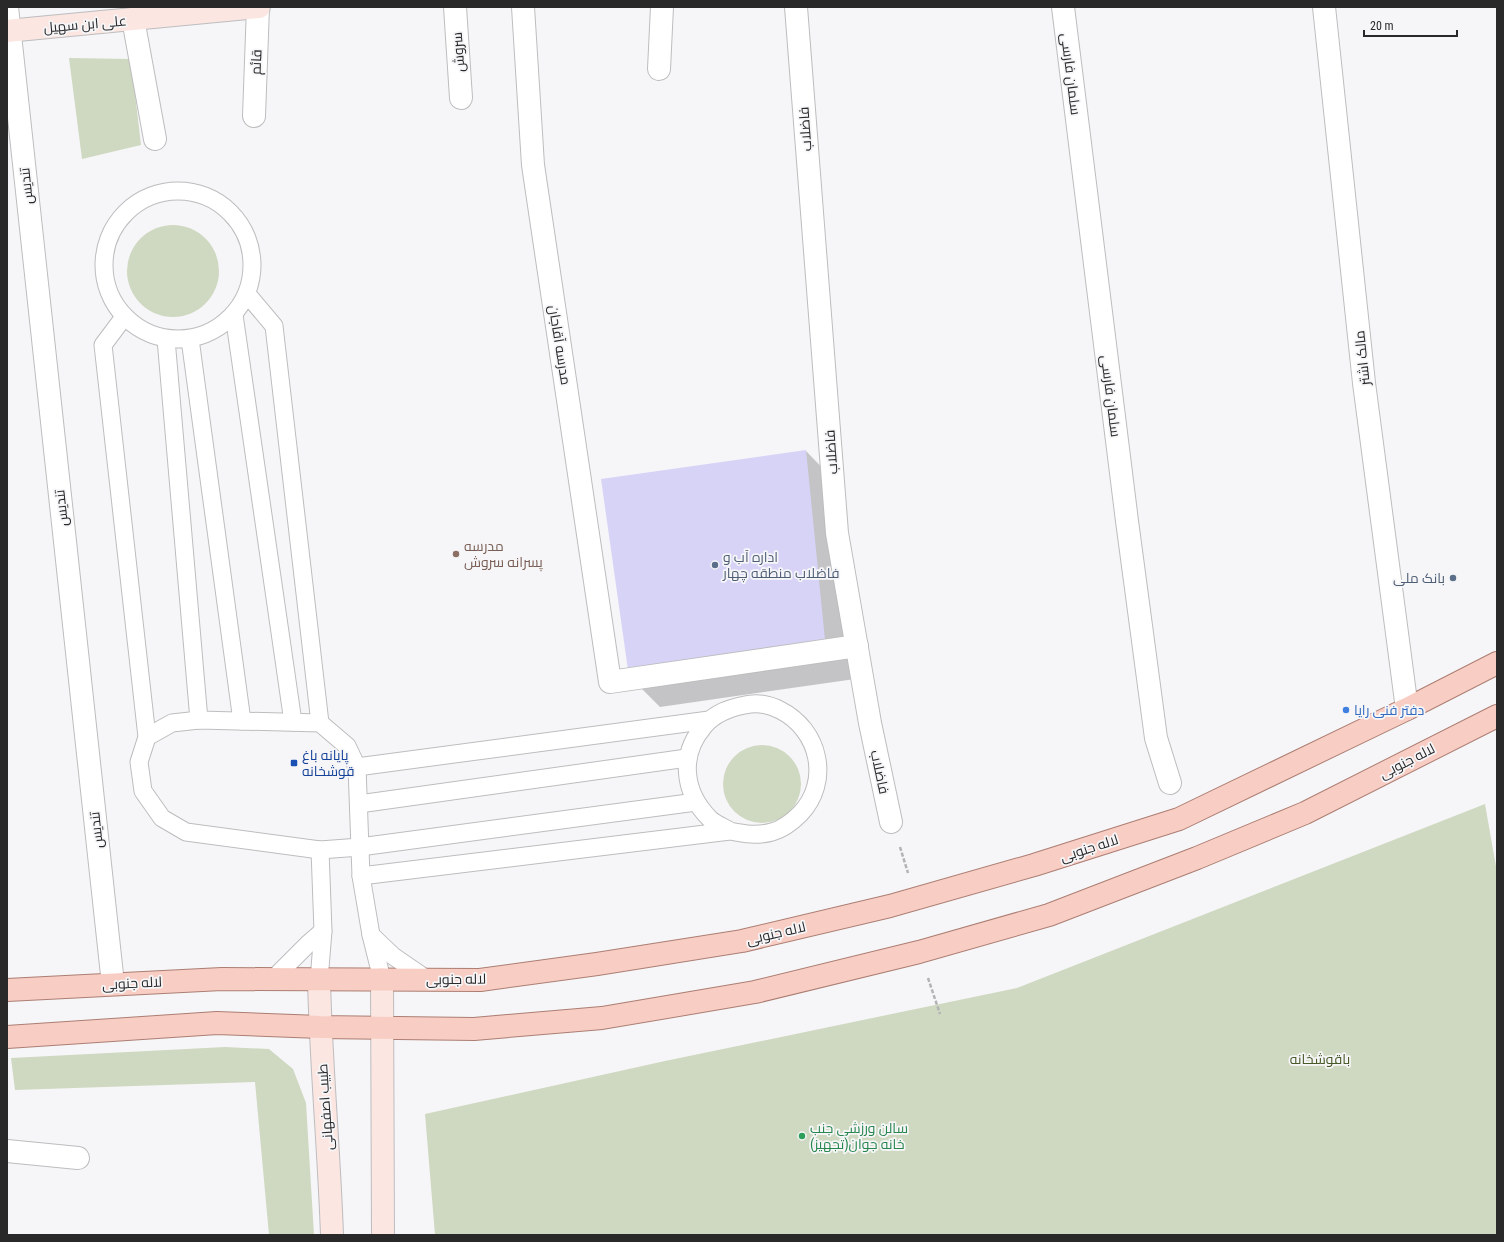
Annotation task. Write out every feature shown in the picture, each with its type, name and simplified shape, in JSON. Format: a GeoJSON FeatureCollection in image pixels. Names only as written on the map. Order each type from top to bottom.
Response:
{"type":"FeatureCollection","features":[{"type":"Feature","properties":{"kind":"main road","name":"لاله جنوبی"},"geometry":{"type":"LineString","coordinates":[[7,990],[222,979],[480,980],[734,943],[890,906],[1034,865],[1179,818],[1407,709],[1497,663]]}},
{"type":"Feature","properties":{"kind":"main road","name":"لاله جنوبی"},"geometry":{"type":"LineString","coordinates":[[7,1037],[217,1023],[320,1027],[474,1029],[602,1018],[755,992],[919,952],[1049,914],[1197,858],[1304,812],[1497,716]]}},
{"type":"Feature","properties":{"kind":"street","name":"تندیس"},"geometry":{"type":"LineString","coordinates":[[7,7],[8,31],[113,984]]}},
{"type":"Feature","properties":{"kind":"street","name":"علی ابن سهیل"},"geometry":{"type":"LineString","coordinates":[[8,31],[258,7]]}},
{"type":"Feature","properties":{"kind":"street","name":"قائم"},"geometry":{"type":"LineString","coordinates":[[254,116],[258,7]]}},
{"type":"Feature","properties":{"kind":"street","name":"سروش"},"geometry":{"type":"LineString","coordinates":[[455,7],[461,98]]}},
{"type":"Feature","properties":{"kind":"street","name":"مدرسه آقاجان"},"geometry":{"type":"LineString","coordinates":[[523,7],[533,165],[610,682],[857,646]]}},
{"type":"Feature","properties":{"kind":"street"},"geometry":{"type":"LineString","coordinates":[[659,69],[662,7]]}},
{"type":"Feature","properties":{"kind":"street","name":"فاضلاب"},"geometry":{"type":"LineString","coordinates":[[796,7],[837,533],[870,723],[891,822]]}},
{"type":"Feature","properties":{"kind":"street","name":"سلمان فارسی"},"geometry":{"type":"LineString","coordinates":[[1063,7],[1127,521],[1156,738],[1170,783]]}},
{"type":"Feature","properties":{"kind":"street","name":"مالک اشتر"},"geometry":{"type":"LineString","coordinates":[[1324,7],[1364,384],[1407,709]]}},
{"type":"Feature","properties":{"kind":"street"},"geometry":{"type":"LineString","coordinates":[[133,19],[155,139]]}},
{"type":"Feature","properties":{"kind":"street"},"geometry":{"type":"LineString","coordinates":[[382,979],[382,1235]]}},
{"type":"Feature","properties":{"kind":"street","name":"طبیب اصفهانی"},"geometry":{"type":"LineString","coordinates":[[319,980],[320,1027],[332,1235]]}},
{"type":"Feature","properties":{"kind":"street"},"geometry":{"type":"LineString","coordinates":[[7,1151],[78,1158]]}},
{"type":"Feature","properties":{"kind":"lane"},"geometry":{"type":"LineString","coordinates":[[173,190],[198,194],[221,204],[239,222],[250,245],[253,270],[247,294],[234,315],[214,331],[190,339],[166,339],[143,331],[124,317],[110,297],[104,273],[105,249],[114,227],[129,208],[150,196],[173,190]]}},
{"type":"Feature","properties":{"kind":"lane"},"geometry":{"type":"LineString","coordinates":[[247,294],[274,326],[320,723]]}},
{"type":"Feature","properties":{"kind":"lane"},"geometry":{"type":"LineString","coordinates":[[234,315],[293,722]]}},
{"type":"Feature","properties":{"kind":"lane"},"geometry":{"type":"LineString","coordinates":[[124,317],[103,345],[147,737],[140,762],[143,791],[162,818],[186,832],[320,850],[360,847],[696,802]]}},
{"type":"Feature","properties":{"kind":"lane"},"geometry":{"type":"LineString","coordinates":[[166,339],[199,720]]}},
{"type":"Feature","properties":{"kind":"lane"},"geometry":{"type":"LineString","coordinates":[[190,339],[242,721]]}},
{"type":"Feature","properties":{"kind":"lane"},"geometry":{"type":"LineString","coordinates":[[361,876],[730,831],[752,835],[773,832],[792,822],[806,808],[815,790],[819,769],[815,748],[805,730],[790,715],[772,706],[751,704],[729,708],[709,720],[695,737],[687,758],[688,781],[696,802],[710,820],[730,831]]}},
{"type":"Feature","properties":{"kind":"lane"},"geometry":{"type":"LineString","coordinates":[[147,737],[172,723],[199,720],[320,723],[347,746],[357,767],[361,876],[371,935],[382,979]]}},
{"type":"Feature","properties":{"kind":"lane"},"geometry":{"type":"LineString","coordinates":[[357,767],[709,720]]}},
{"type":"Feature","properties":{"kind":"lane"},"geometry":{"type":"LineString","coordinates":[[359,804],[687,758]]}},
{"type":"Feature","properties":{"kind":"lane"},"geometry":{"type":"LineString","coordinates":[[319,980],[323,931],[320,850]]}},
{"type":"Feature","properties":{"kind":"lane"},"geometry":{"type":"LineString","coordinates":[[273,980],[308,944],[323,931]]}},
{"type":"Feature","properties":{"kind":"lane"},"geometry":{"type":"LineString","coordinates":[[371,935],[393,956],[428,980]]}},
{"type":"Feature","properties":{"kind":"path"},"geometry":{"type":"LineString","coordinates":[[891,822],[909,875]]}},
{"type":"Feature","properties":{"kind":"path"},"geometry":{"type":"LineString","coordinates":[[926,974],[940,1014]]}},
{"type":"Feature","properties":{"kind":"green space"},"geometry":{"type":"Polygon","coordinates":[[[69,58],[131,59],[141,145],[82,159],[69,58]]]}},
{"type":"Feature","properties":{"kind":"green space"},"geometry":{"type":"Polygon","coordinates":[[[173,225],[191,228],[206,238],[216,253],[219,271],[216,289],[206,304],[191,314],[173,317],[155,314],[140,304],[130,289],[127,271],[130,253],[140,238],[155,228],[173,225]]]}},
{"type":"Feature","properties":{"kind":"green space"},"geometry":{"type":"Polygon","coordinates":[[[762,745],[777,748],[784,752],[794,762],[798,769],[801,784],[798,799],[794,806],[784,816],[777,820],[762,823],[747,820],[740,816],[730,806],[726,799],[723,784],[726,769],[730,762],[740,752],[747,748],[762,745]]]}},
{"type":"Feature","properties":{"kind":"green space","name":"باقوشخانه"},"geometry":{"type":"Polygon","coordinates":[[[1485,804],[1497,872],[1497,1235],[435,1235],[425,1114],[665,1061],[1017,988],[1485,804]]]}},
{"type":"Feature","properties":{"kind":"green space"},"geometry":{"type":"Polygon","coordinates":[[[225,1047],[269,1049],[293,1069],[306,1103],[314,1235],[269,1235],[255,1082],[15,1090],[11,1058],[225,1047]]]}},
{"type":"Feature","properties":{"kind":"building","name":"اداره آب و فاضلاب منطقه چهار"},"geometry":{"type":"Polygon","coordinates":[[[806,450],[826,650],[629,677],[601,479],[806,450]]]}},
{"type":"Feature","properties":{"kind":"place","name":"مدرسه پسرانه سروش"},"geometry":{"type":"Point","coordinates":[456,554]}},
{"type":"Feature","properties":{"kind":"place","name":"اداره آب و فاضلاب منطقه چهار"},"geometry":{"type":"Point","coordinates":[715,565]}},
{"type":"Feature","properties":{"kind":"place","name":"بانک ملی"},"geometry":{"type":"Point","coordinates":[1453,578]}},
{"type":"Feature","properties":{"kind":"place","name":"دفتر فنی رایا"},"geometry":{"type":"Point","coordinates":[1346,710]}},
{"type":"Feature","properties":{"kind":"place","name":"پایانه باغ قوشخانه"},"geometry":{"type":"Point","coordinates":[294,763]}},
{"type":"Feature","properties":{"kind":"place","name":"سالن ورزشی جنب خانه جوان(تجهیز)"},"geometry":{"type":"Point","coordinates":[802,1136]}}]}
